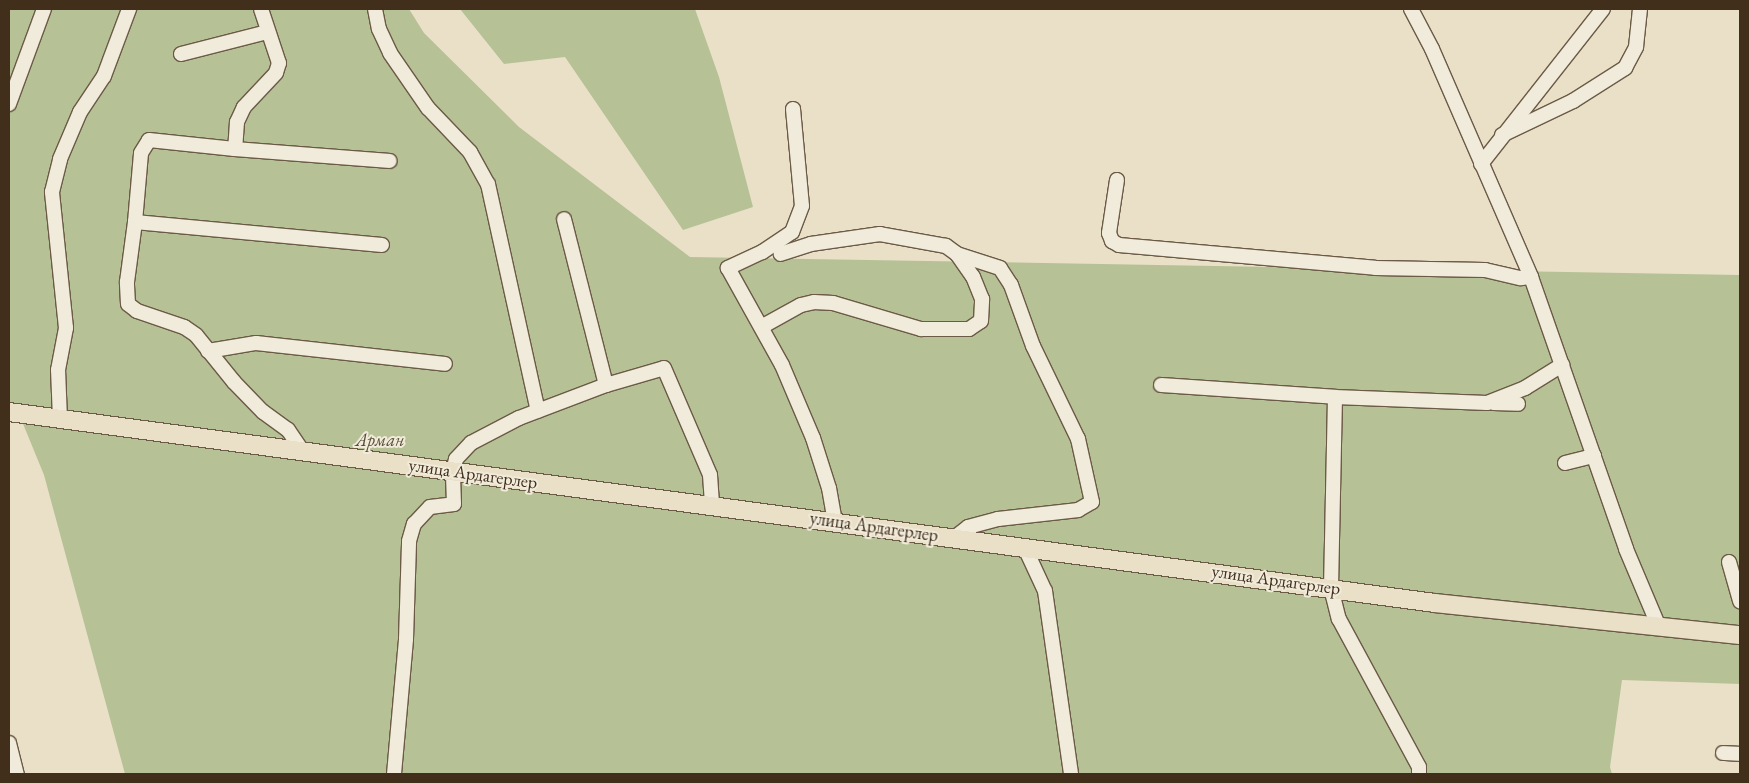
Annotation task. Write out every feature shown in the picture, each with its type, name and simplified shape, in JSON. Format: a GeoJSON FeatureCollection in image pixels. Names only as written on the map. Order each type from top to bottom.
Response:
{"type":"FeatureCollection","features":[{"type":"Feature","properties":{"kind":"main road","name":"улица Ардагерлер"},"geometry":{"type":"LineString","coordinates":[[9,412],[1331,588],[1740,635]]}},
{"type":"Feature","properties":{"kind":"street"},"geometry":{"type":"LineString","coordinates":[[9,104],[44,9]]}},
{"type":"Feature","properties":{"kind":"street"},"geometry":{"type":"LineString","coordinates":[[60,419],[58,370],[66,328],[52,192],[60,159],[80,112],[104,76],[129,9]]}},
{"type":"Feature","properties":{"kind":"street"},"geometry":{"type":"LineString","coordinates":[[235,149],[237,122],[244,107],[276,73],[279,63],[260,9]]}},
{"type":"Feature","properties":{"kind":"street"},"geometry":{"type":"LineString","coordinates":[[376,9],[379,29],[390,52],[428,108],[470,152],[488,184],[538,411]]}},
{"type":"Feature","properties":{"kind":"street"},"geometry":{"type":"LineString","coordinates":[[1411,9],[1432,49],[1531,277],[1626,549],[1658,627]]}},
{"type":"Feature","properties":{"kind":"street"},"geometry":{"type":"LineString","coordinates":[[1481,164],[1502,135],[1539,93],[1602,9]]}},
{"type":"Feature","properties":{"kind":"street"},"geometry":{"type":"LineString","coordinates":[[1502,135],[1573,101],[1624,68],[1636,47],[1640,9]]}},
{"type":"Feature","properties":{"kind":"street"},"geometry":{"type":"LineString","coordinates":[[181,54],[267,32]]}},
{"type":"Feature","properties":{"kind":"street"},"geometry":{"type":"LineString","coordinates":[[793,109],[802,206],[792,232],[751,258],[728,268],[763,326],[813,438],[829,488],[835,522]]}},
{"type":"Feature","properties":{"kind":"street"},"geometry":{"type":"LineString","coordinates":[[303,452],[288,430],[263,412],[184,327],[137,311],[128,304],[127,282],[141,153],[149,140],[235,149],[390,161]]}},
{"type":"Feature","properties":{"kind":"street"},"geometry":{"type":"LineString","coordinates":[[1117,180],[1109,233],[1112,241],[1119,244],[1375,268],[1485,270],[1521,278],[1531,277]]}},
{"type":"Feature","properties":{"kind":"street"},"geometry":{"type":"LineString","coordinates":[[564,219],[606,385]]}},
{"type":"Feature","properties":{"kind":"street"},"geometry":{"type":"LineString","coordinates":[[135,222],[382,245]]}},
{"type":"Feature","properties":{"kind":"street"},"geometry":{"type":"LineString","coordinates":[[781,254],[811,244],[880,234],[946,246],[957,254],[1000,268],[1012,285],[1033,346],[1078,439],[1092,502],[1078,510],[991,521],[968,527],[954,538]]}},
{"type":"Feature","properties":{"kind":"street"},"geometry":{"type":"LineString","coordinates":[[763,326],[801,304],[814,302],[833,303],[921,329],[969,329],[981,321],[982,299],[973,277],[957,254]]}},
{"type":"Feature","properties":{"kind":"street"},"geometry":{"type":"LineString","coordinates":[[208,351],[256,343],[444,364]]}},
{"type":"Feature","properties":{"kind":"street"},"geometry":{"type":"LineString","coordinates":[[1487,403],[1525,388],[1562,365]]}},
{"type":"Feature","properties":{"kind":"street"},"geometry":{"type":"LineString","coordinates":[[394,774],[406,639],[409,541],[420,514],[441,504],[454,504],[453,471],[456,459],[471,443],[538,411],[606,385],[664,368],[710,475],[712,506]]}},
{"type":"Feature","properties":{"kind":"street"},"geometry":{"type":"LineString","coordinates":[[1161,385],[1336,397],[1518,404]]}},
{"type":"Feature","properties":{"kind":"street"},"geometry":{"type":"LineString","coordinates":[[1336,397],[1331,588],[1340,619],[1419,767],[1419,774]]}},
{"type":"Feature","properties":{"kind":"street"},"geometry":{"type":"LineString","coordinates":[[1565,463],[1594,456]]}},
{"type":"Feature","properties":{"kind":"street"},"geometry":{"type":"LineString","coordinates":[[1025,548],[1045,591],[1071,774]]}},
{"type":"Feature","properties":{"kind":"street"},"geometry":{"type":"LineString","coordinates":[[1729,562],[1740,601]]}},
{"type":"Feature","properties":{"kind":"street"},"geometry":{"type":"LineString","coordinates":[[9,743],[17,774]]}},
{"type":"Feature","properties":{"kind":"street"},"geometry":{"type":"LineString","coordinates":[[1723,753],[1740,754]]}},
{"type":"Feature","properties":{"kind":"green space","name":"Арман"},"geometry":{"type":"Polygon","coordinates":[[[9,9],[409,9],[424,33],[519,127],[690,257],[1740,275],[1740,684],[1622,680],[1610,767],[1612,774],[125,774],[44,475],[19,414],[9,413],[9,9]]]}},
{"type":"Feature","properties":{"kind":"green space"},"geometry":{"type":"Polygon","coordinates":[[[460,9],[695,9],[719,77],[753,207],[683,230],[565,57],[504,64],[460,9]]]}}]}
